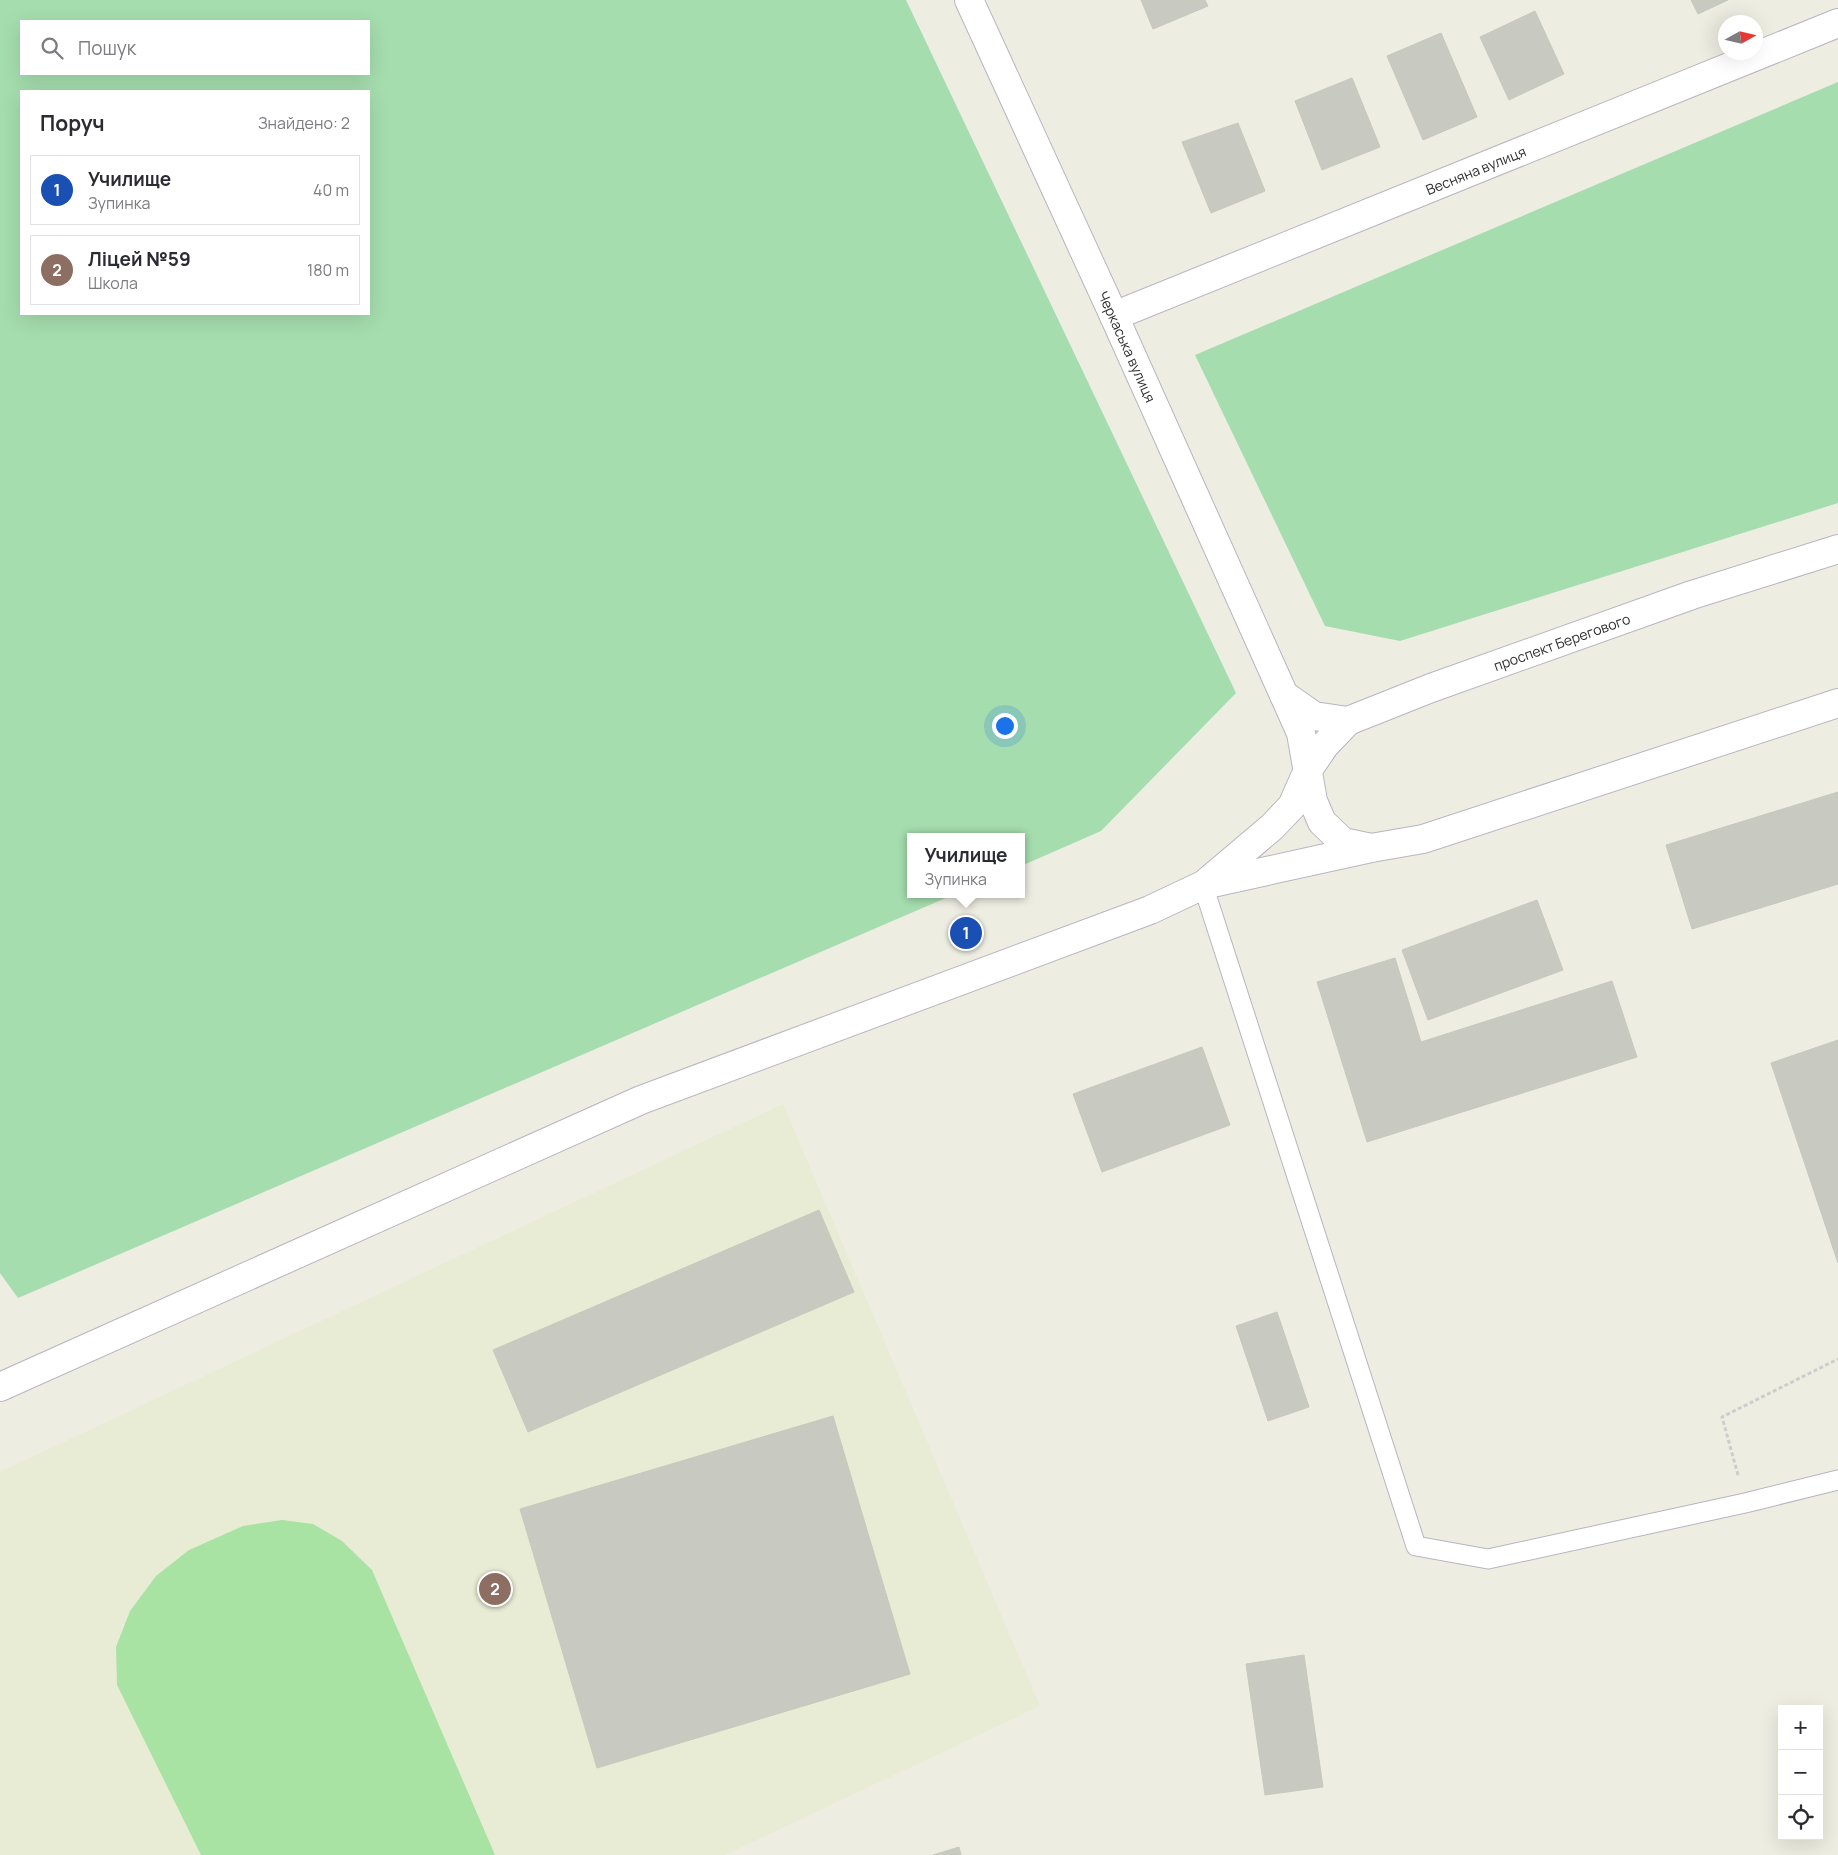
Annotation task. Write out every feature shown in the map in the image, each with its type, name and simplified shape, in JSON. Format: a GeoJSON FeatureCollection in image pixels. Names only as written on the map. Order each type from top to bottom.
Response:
{"type":"FeatureCollection","features":[{"type":"Feature","properties":{"kind":"street","name":"Черкаська вулиця"},"geometry":{"type":"LineString","coordinates":[[969,0],[1114,316],[1301,733],[1313,801],[1322,822],[1343,842],[1371,848]]}},
{"type":"Feature","properties":{"kind":"street","name":"Весняна вулиця"},"geometry":{"type":"LineString","coordinates":[[1114,316],[1838,23]]}},
{"type":"Feature","properties":{"kind":"street","name":"проспект Берегового"},"geometry":{"type":"LineString","coordinates":[[1203,885],[1272,827],[1292,806],[1308,770],[1324,745],[1348,721],[1431,688],[1692,595],[1838,549]]}},
{"type":"Feature","properties":{"kind":"street"},"geometry":{"type":"LineString","coordinates":[[1284,695],[1314,716],[1348,721]]}},
{"type":"Feature","properties":{"kind":"street"},"geometry":{"type":"LineString","coordinates":[[0,1387],[641,1100],[1150,910],[1203,885],[1371,848],[1423,839],[1838,703]]}},
{"type":"Feature","properties":{"kind":"lane"},"geometry":{"type":"LineString","coordinates":[[1203,885],[1416,1546],[1488,1559],[1745,1503],[1838,1480]]}},
{"type":"Feature","properties":{"kind":"path"},"geometry":{"type":"LineString","coordinates":[[1745,1503],[1722,1417],[1838,1359]]}},
{"type":"Feature","properties":{"kind":"shaded area"},"geometry":{"type":"Polygon","coordinates":[[[783,1104],[1040,1706],[725,1855],[0,1855],[0,1472],[783,1104]]]}},
{"type":"Feature","properties":{"kind":"green space"},"geometry":{"type":"Polygon","coordinates":[[[0,0],[906,0],[1236,693],[1101,831],[1025,864],[1025,833],[907,833],[907,898],[946,898],[18,1298],[0,1273],[0,0]]]}},
{"type":"Feature","properties":{"kind":"green space"},"geometry":{"type":"Polygon","coordinates":[[[1838,82],[1838,503],[1400,641],[1325,626],[1195,355],[1838,82]]]}},
{"type":"Feature","properties":{"kind":"green space"},"geometry":{"type":"Polygon","coordinates":[[[282,1520],[313,1524],[342,1541],[372,1570],[495,1855],[201,1855],[117,1685],[116,1647],[130,1611],[156,1576],[189,1550],[243,1526],[282,1520]]]}},
{"type":"Feature","properties":{"kind":"building"},"geometry":{"type":"Polygon","coordinates":[[[1141,0],[1205,0],[1208,6],[1153,29],[1141,0]]]}},
{"type":"Feature","properties":{"kind":"building"},"geometry":{"type":"Polygon","coordinates":[[[1691,0],[1728,0],[1698,14],[1691,0]]]}},
{"type":"Feature","properties":{"kind":"building"},"geometry":{"type":"Polygon","coordinates":[[[1535,11],[1564,74],[1509,100],[1480,37],[1535,11]]]}},
{"type":"Feature","properties":{"kind":"building"},"geometry":{"type":"Polygon","coordinates":[[[1441,33],[1477,117],[1423,140],[1387,56],[1441,33]]]}},
{"type":"Feature","properties":{"kind":"building"},"geometry":{"type":"Polygon","coordinates":[[[1352,78],[1380,147],[1322,170],[1295,101],[1352,78]]]}},
{"type":"Feature","properties":{"kind":"building"},"geometry":{"type":"Polygon","coordinates":[[[1238,123],[1265,191],[1211,213],[1182,142],[1238,123]]]}},
{"type":"Feature","properties":{"kind":"building"},"geometry":{"type":"Polygon","coordinates":[[[1838,792],[1838,884],[1692,929],[1666,845],[1838,792]]]}},
{"type":"Feature","properties":{"kind":"building"},"geometry":{"type":"Polygon","coordinates":[[[1537,900],[1563,970],[1428,1020],[1402,950],[1537,900]]]}},
{"type":"Feature","properties":{"kind":"building"},"geometry":{"type":"Polygon","coordinates":[[[1395,958],[1421,1042],[1612,981],[1637,1057],[1367,1142],[1317,982],[1395,958]]]}},
{"type":"Feature","properties":{"kind":"building"},"geometry":{"type":"Polygon","coordinates":[[[1838,1040],[1838,1263],[1771,1063],[1838,1040]]]}},
{"type":"Feature","properties":{"kind":"building"},"geometry":{"type":"Polygon","coordinates":[[[1202,1047],[1230,1125],[1102,1172],[1073,1094],[1202,1047]]]}},
{"type":"Feature","properties":{"kind":"building"},"geometry":{"type":"Polygon","coordinates":[[[819,1210],[854,1292],[528,1432],[493,1350],[819,1210]]]}},
{"type":"Feature","properties":{"kind":"building"},"geometry":{"type":"Polygon","coordinates":[[[1277,1312],[1309,1407],[1268,1421],[1236,1326],[1277,1312]]]}},
{"type":"Feature","properties":{"kind":"building"},"geometry":{"type":"Polygon","coordinates":[[[833,1416],[910,1674],[597,1768],[520,1509],[833,1416]]]}},
{"type":"Feature","properties":{"kind":"building"},"geometry":{"type":"Polygon","coordinates":[[[1304,1655],[1323,1787],[1265,1795],[1246,1664],[1304,1655]]]}},
{"type":"Feature","properties":{"kind":"building"},"geometry":{"type":"Polygon","coordinates":[[[959,1847],[961,1855],[933,1855],[959,1847]]]}},
{"type":"Feature","properties":{"kind":"place","name":"Училище"},"geometry":{"type":"Point","coordinates":[966,933]}},
{"type":"Feature","properties":{"kind":"place","name":"Ліцей №59"},"geometry":{"type":"Point","coordinates":[495,1589]}}]}
